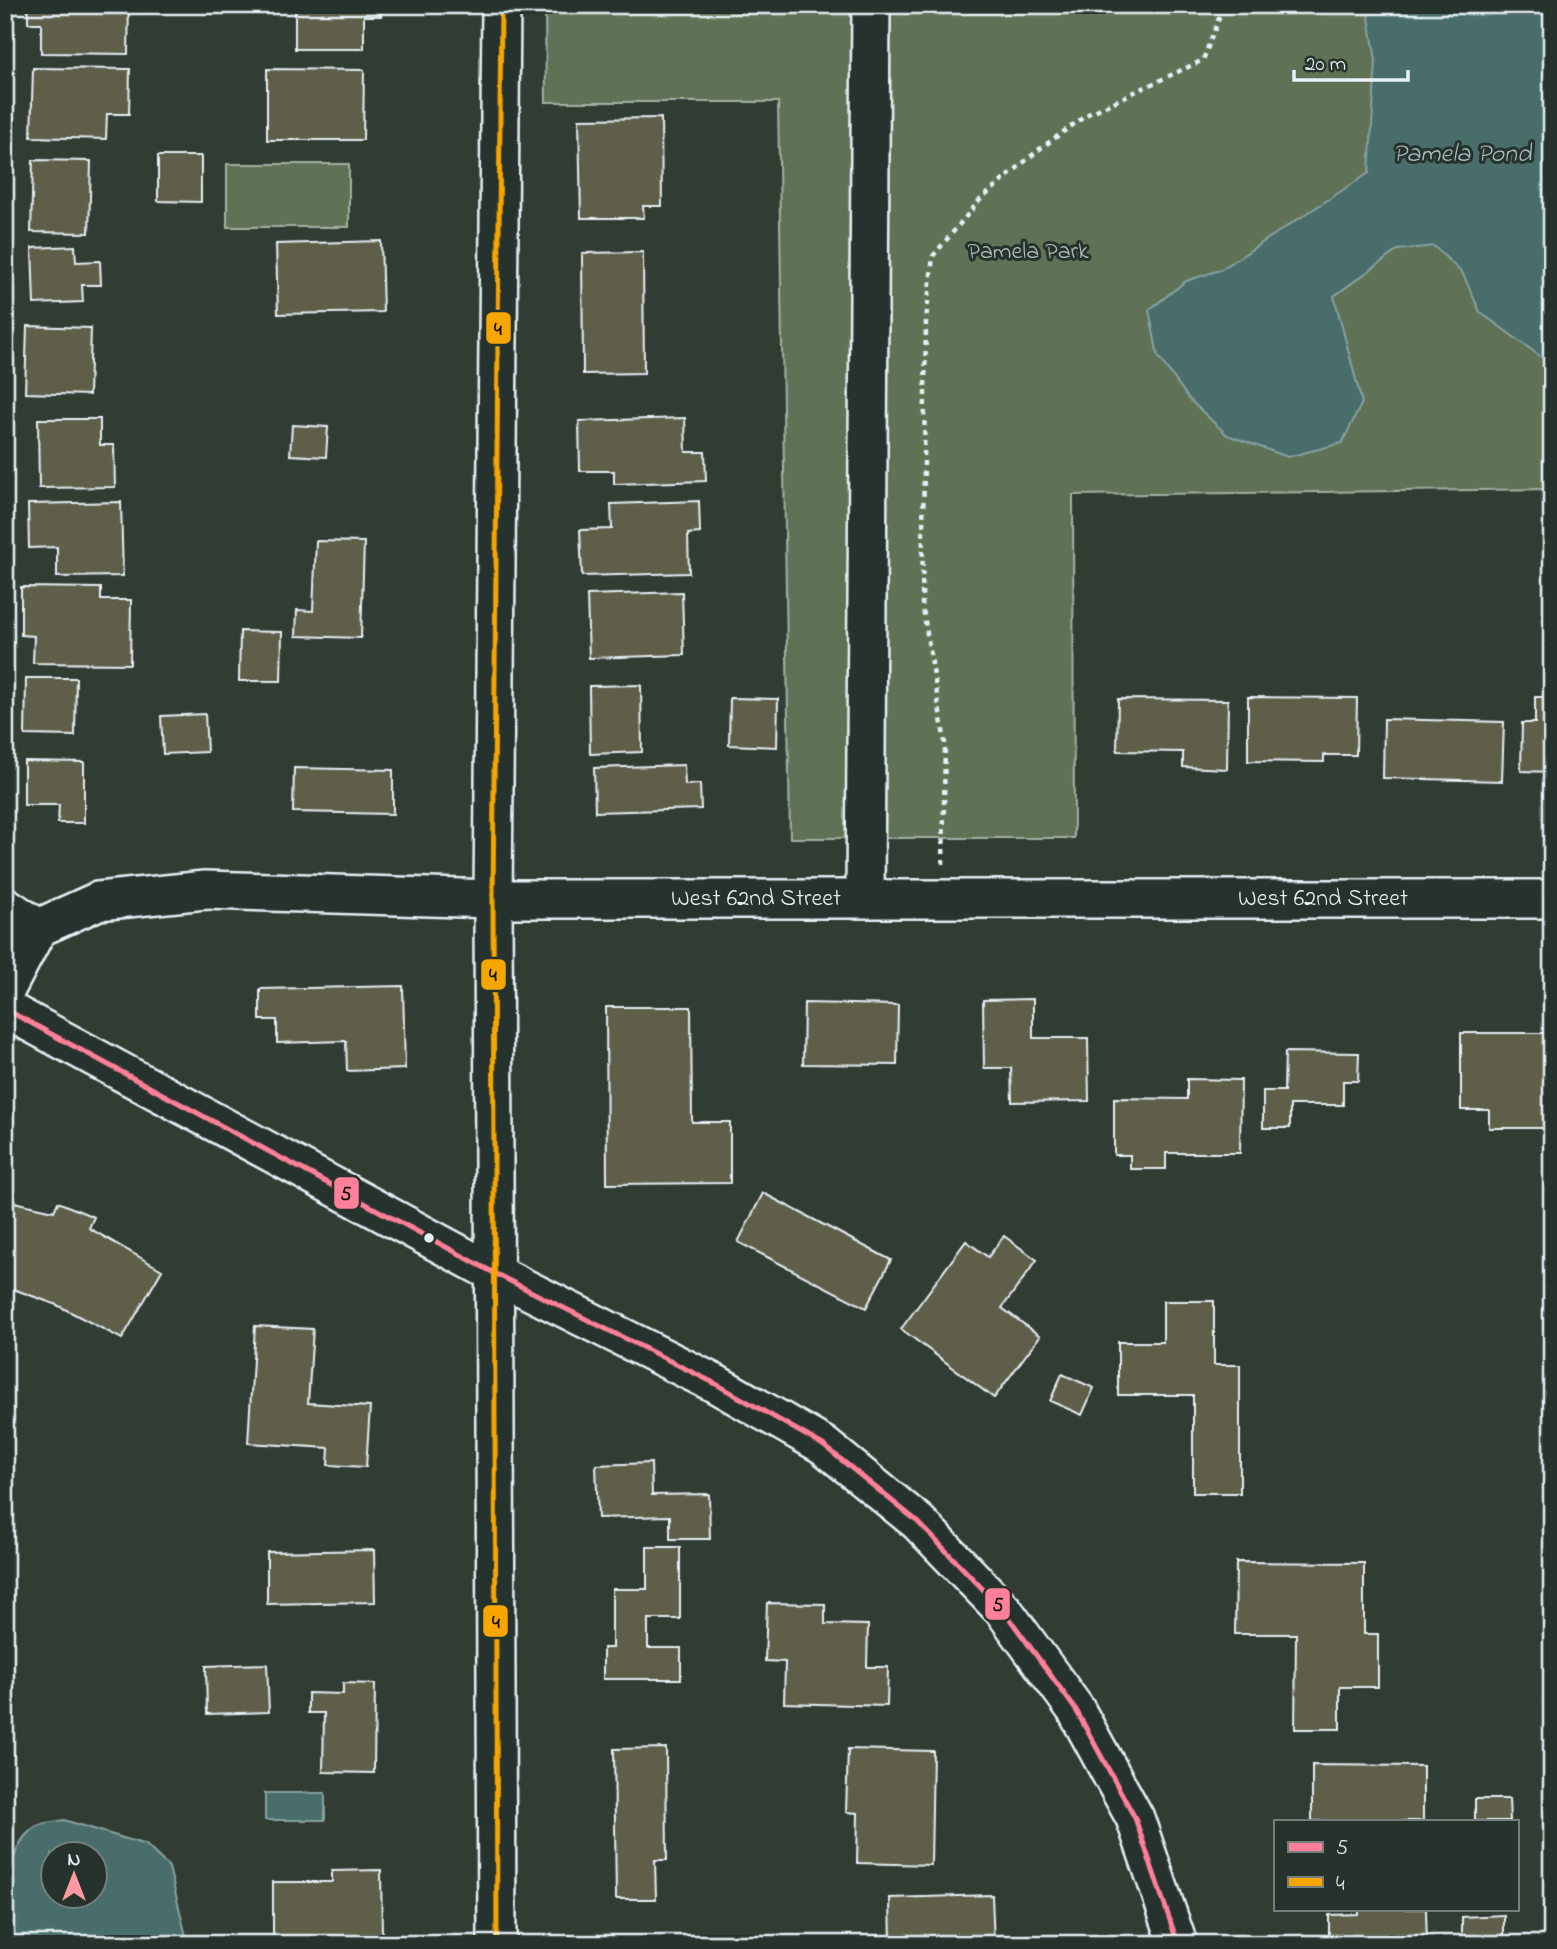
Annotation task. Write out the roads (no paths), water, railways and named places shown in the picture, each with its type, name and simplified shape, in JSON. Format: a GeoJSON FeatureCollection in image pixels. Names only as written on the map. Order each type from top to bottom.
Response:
{"type":"FeatureCollection","features":[{"type":"Feature","properties":{"kind":"street"},"geometry":{"type":"LineString","coordinates":[[497,1944],[493,899],[501,5]]}},
{"type":"Feature","properties":{"kind":"street"},"geometry":{"type":"LineString","coordinates":[[865,899],[871,5]]}},
{"type":"Feature","properties":{"kind":"street","name":"West 62nd Street"},"geometry":{"type":"LineString","coordinates":[[38,928],[98,901],[205,890],[493,899],[1552,899]]}},
{"type":"Feature","properties":{"kind":"street"},"geometry":{"type":"LineString","coordinates":[[5,906],[38,928],[5,991]]}},
{"type":"Feature","properties":{"kind":"street"},"geometry":{"type":"LineString","coordinates":[[5,1009],[496,1274],[716,1384],[822,1444],[918,1522],[1004,1611],[1076,1710],[1135,1818],[1178,1944]]}},
{"type":"Feature","properties":{"kind":"water","name":"Pamela Pond"},"geometry":{"type":"Polygon","coordinates":[[[1367,5],[1552,5],[1552,365],[1480,312],[1463,274],[1434,246],[1398,250],[1334,296],[1362,403],[1342,443],[1288,457],[1227,435],[1189,399],[1158,356],[1149,310],[1186,281],[1220,270],[1369,173],[1376,61],[1367,5]]]}},
{"type":"Feature","properties":{"kind":"water"},"geometry":{"type":"Polygon","coordinates":[[[265,1793],[325,1793],[325,1820],[265,1820],[265,1793]]]}},
{"type":"Feature","properties":{"kind":"water"},"geometry":{"type":"Polygon","coordinates":[[[64,1820],[146,1845],[169,1867],[188,1944],[5,1944],[6,1897],[12,1863],[26,1835],[37,1826],[64,1820]]]}},
{"type":"Feature","properties":{"kind":"park label","name":"Pamela Park"},"geometry":{"type":"Point","coordinates":[1028,252]}}]}
